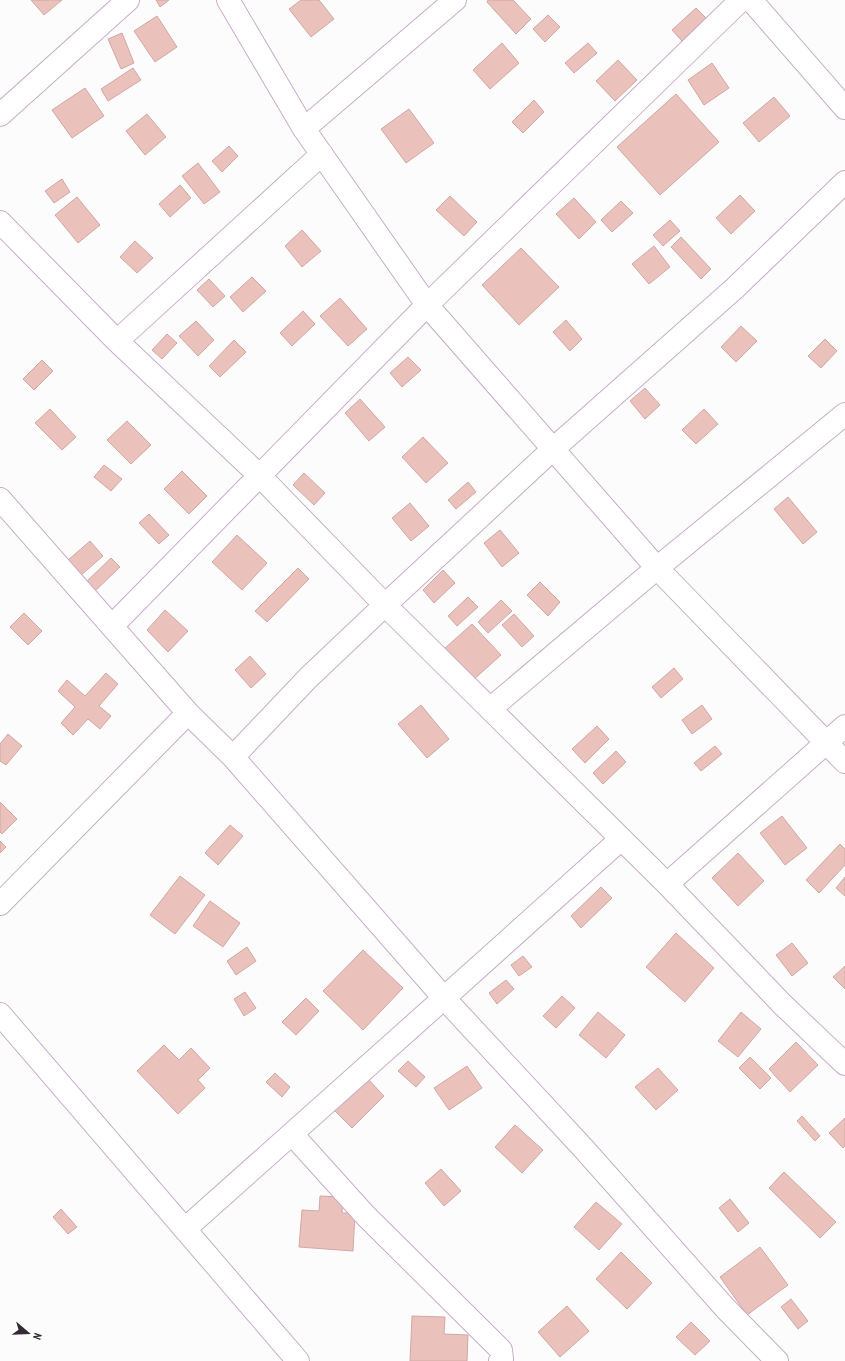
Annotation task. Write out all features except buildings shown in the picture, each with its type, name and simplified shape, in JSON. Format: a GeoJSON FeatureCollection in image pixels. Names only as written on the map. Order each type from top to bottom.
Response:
{"type":"FeatureCollection","features":[{"type":"Feature","properties":{"kind":"street"},"geometry":{"type":"LineString","coordinates":[[0,115],[128,0]]}},
{"type":"Feature","properties":{"kind":"street"},"geometry":{"type":"LineString","coordinates":[[228,0],[304,129],[426,305],[657,568],[845,762]]}},
{"type":"Feature","properties":{"kind":"street"},"geometry":{"type":"LineString","coordinates":[[304,129],[455,0]]}},
{"type":"Feature","properties":{"kind":"street"},"geometry":{"type":"LineString","coordinates":[[112,626],[426,305],[741,0]]}},
{"type":"Feature","properties":{"kind":"street"},"geometry":{"type":"LineString","coordinates":[[751,0],[845,108]]}},
{"type":"Feature","properties":{"kind":"street"},"geometry":{"type":"LineString","coordinates":[[117,341],[322,154]]}},
{"type":"Feature","properties":{"kind":"street"},"geometry":{"type":"LineString","coordinates":[[233,757],[308,678],[385,605],[552,450],[735,288],[845,182]]}},
{"type":"Feature","properties":{"kind":"street"},"geometry":{"type":"LineString","coordinates":[[0,222],[117,341],[260,476],[385,605],[668,884],[782,1004],[845,1064]]}},
{"type":"Feature","properties":{"kind":"street"},"geometry":{"type":"LineString","coordinates":[[490,709],[657,568],[845,414]]}},
{"type":"Feature","properties":{"kind":"street"},"geometry":{"type":"LineString","coordinates":[[0,499],[188,713],[233,757],[444,998],[584,1149],[726,1309],[777,1361]]}},
{"type":"Feature","properties":{"kind":"street"},"geometry":{"type":"LineString","coordinates":[[0,904],[188,713]]}},
{"type":"Feature","properties":{"kind":"street"},"geometry":{"type":"LineString","coordinates":[[668,884],[845,726]]}},
{"type":"Feature","properties":{"kind":"street"},"geometry":{"type":"LineString","coordinates":[[185,1229],[621,839]]}},
{"type":"Feature","properties":{"kind":"street"},"geometry":{"type":"LineString","coordinates":[[0,1014],[185,1229],[287,1358]]}},
{"type":"Feature","properties":{"kind":"street"},"geometry":{"type":"LineString","coordinates":[[292,1134],[365,1215],[502,1350],[502,1359],[500,1361]]}}]}
